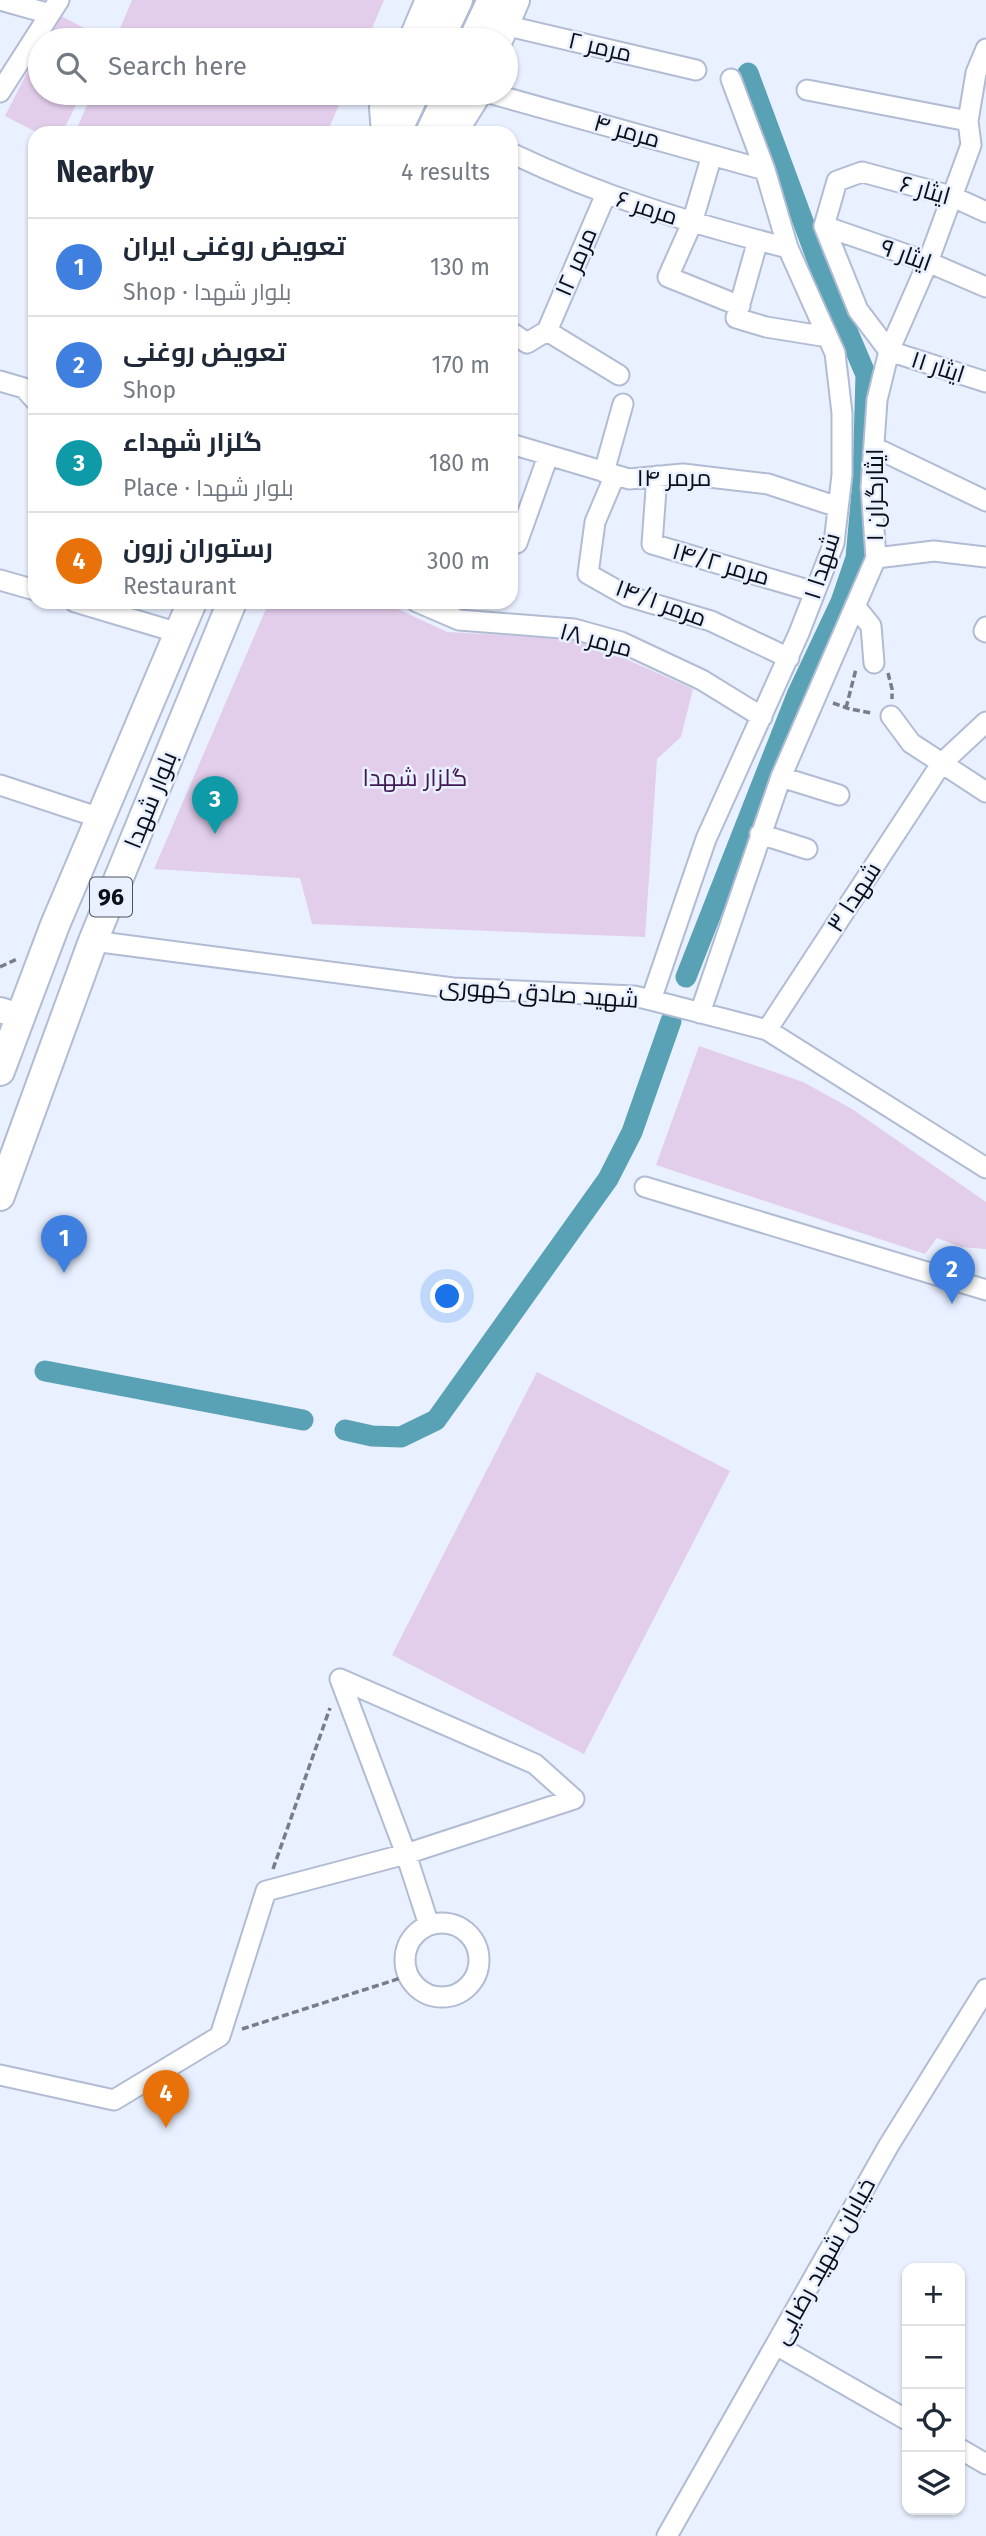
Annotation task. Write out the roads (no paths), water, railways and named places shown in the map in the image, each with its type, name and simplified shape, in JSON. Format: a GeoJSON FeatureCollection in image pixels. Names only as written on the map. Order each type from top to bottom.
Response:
{"type":"FeatureCollection","features":[{"type":"Feature","properties":{"kind":"highway"},"geometry":{"type":"LineString","coordinates":[[418,28],[430,0]]}},
{"type":"Feature","properties":{"kind":"highway"},"geometry":{"type":"LineString","coordinates":[[445,28],[458,0]]}},
{"type":"Feature","properties":{"kind":"highway"},"geometry":{"type":"LineString","coordinates":[[488,28],[502,16]]}},
{"type":"Feature","properties":{"kind":"highway"},"geometry":{"type":"LineString","coordinates":[[385,105],[385,126]]}},
{"type":"Feature","properties":{"kind":"highway"},"geometry":{"type":"LineString","coordinates":[[399,126],[409,105]]}},
{"type":"Feature","properties":{"kind":"highway"},"geometry":{"type":"LineString","coordinates":[[449,105],[450,126]]}},
{"type":"Feature","properties":{"kind":"highway"},"geometry":{"type":"LineString","coordinates":[[454,126],[469,105]]}},
{"type":"Feature","properties":{"kind":"highway","name":"بلوار شهدا"},"geometry":{"type":"LineString","coordinates":[[0,1071],[10,1013],[100,818],[189,609]]}},
{"type":"Feature","properties":{"kind":"highway","name":"بلوار شهدا"},"geometry":{"type":"LineString","coordinates":[[0,1196],[93,941],[229,609]]}},
{"type":"Feature","properties":{"kind":"street"},"geometry":{"type":"LineString","coordinates":[[0,0],[55,7],[41,28]]}},
{"type":"Feature","properties":{"kind":"street","name":"مرمر ۲"},"geometry":{"type":"LineString","coordinates":[[502,16],[696,70]]}},
{"type":"Feature","properties":{"kind":"street"},"geometry":{"type":"LineString","coordinates":[[0,92],[28,49]]}},
{"type":"Feature","properties":{"kind":"street","name":"ایثارگران ۱"},"geometry":{"type":"LineString","coordinates":[[700,1013],[780,777],[876,558],[871,487],[877,400],[890,351],[928,262],[951,196],[979,149],[968,121],[976,73],[986,49]]}},
{"type":"Feature","properties":{"kind":"street","name":"شهدا ۱"},"geometry":{"type":"LineString","coordinates":[[651,1000],[706,839],[789,658],[834,543],[842,475],[842,413],[835,353],[788,248],[765,170],[731,79]]}},
{"type":"Feature","properties":{"kind":"street"},"geometry":{"type":"LineString","coordinates":[[807,90],[968,121]]}},
{"type":"Feature","properties":{"kind":"street","name":"مرمر ۴"},"geometry":{"type":"LineString","coordinates":[[518,101],[765,170]]}},
{"type":"Feature","properties":{"kind":"street"},"geometry":{"type":"LineString","coordinates":[[712,155],[692,223],[668,277],[740,306]]}},
{"type":"Feature","properties":{"kind":"street","name":"مرمر ۶"},"geometry":{"type":"LineString","coordinates":[[518,156],[567,180],[606,194],[692,223],[788,248]]}},
{"type":"Feature","properties":{"kind":"street","name":"ایثار ۶"},"geometry":{"type":"LineString","coordinates":[[824,226],[837,181],[862,172],[951,196],[986,212]]}},
{"type":"Feature","properties":{"kind":"street","name":"مرمر ۱۲"},"geometry":{"type":"LineString","coordinates":[[547,331],[606,194]]}},
{"type":"Feature","properties":{"kind":"street"},"geometry":{"type":"LineString","coordinates":[[824,226],[858,310],[890,351]]}},
{"type":"Feature","properties":{"kind":"street","name":"ایثار ۹"},"geometry":{"type":"LineString","coordinates":[[824,226],[928,262],[986,287]]}},
{"type":"Feature","properties":{"kind":"street"},"geometry":{"type":"LineString","coordinates":[[758,240],[736,318],[766,327],[828,337]]}},
{"type":"Feature","properties":{"kind":"street"},"geometry":{"type":"LineString","coordinates":[[518,337],[527,343],[547,331],[619,374]]}},
{"type":"Feature","properties":{"kind":"street","name":"ایثار ۱۱"},"geometry":{"type":"LineString","coordinates":[[890,351],[986,382]]}},
{"type":"Feature","properties":{"kind":"street"},"geometry":{"type":"LineString","coordinates":[[0,381],[24,388],[28,392]]}},
{"type":"Feature","properties":{"kind":"street"},"geometry":{"type":"LineString","coordinates":[[610,474],[624,404]]}},
{"type":"Feature","properties":{"kind":"street","name":"مرمر ۱۴"},"geometry":{"type":"LineString","coordinates":[[518,446],[629,479],[683,474],[768,485],[838,507]]}},
{"type":"Feature","properties":{"kind":"street"},"geometry":{"type":"LineString","coordinates":[[874,447],[986,501]]}},
{"type":"Feature","properties":{"kind":"street"},"geometry":{"type":"LineString","coordinates":[[518,540],[548,456]]}},
{"type":"Feature","properties":{"kind":"street","name":"مرمر ۱۴/۱"},"geometry":{"type":"LineString","coordinates":[[610,474],[595,522],[589,574],[627,596],[711,621],[789,658]]}},
{"type":"Feature","properties":{"kind":"street","name":"مرمر ۱۴/۲"},"geometry":{"type":"LineString","coordinates":[[657,476],[652,544],[815,592]]}},
{"type":"Feature","properties":{"kind":"street"},"geometry":{"type":"LineString","coordinates":[[876,558],[934,551],[986,557]]}},
{"type":"Feature","properties":{"kind":"street"},"geometry":{"type":"LineString","coordinates":[[0,580],[28,588]]}},
{"type":"Feature","properties":{"kind":"street"},"geometry":{"type":"LineString","coordinates":[[855,606],[871,626],[874,663]]}},
{"type":"Feature","properties":{"kind":"street"},"geometry":{"type":"LineString","coordinates":[[98,609],[179,633]]}},
{"type":"Feature","properties":{"kind":"street","name":"مرمر ۱۸"},"geometry":{"type":"LineString","coordinates":[[443,609],[458,620],[574,629],[621,642],[702,680],[762,717]]}},
{"type":"Feature","properties":{"kind":"street"},"geometry":{"type":"LineString","coordinates":[[986,627],[986,632]]}},
{"type":"Feature","properties":{"kind":"street"},"geometry":{"type":"LineString","coordinates":[[891,716],[911,743],[986,792]]}},
{"type":"Feature","properties":{"kind":"street","name":"شهدا ۳"},"geometry":{"type":"LineString","coordinates":[[767,1030],[941,764],[986,722]]}},
{"type":"Feature","properties":{"kind":"street"},"geometry":{"type":"LineString","coordinates":[[780,777],[839,795]]}},
{"type":"Feature","properties":{"kind":"street"},"geometry":{"type":"LineString","coordinates":[[0,785],[100,818]]}},
{"type":"Feature","properties":{"kind":"street"},"geometry":{"type":"LineString","coordinates":[[760,834],[807,849]]}},
{"type":"Feature","properties":{"kind":"street","name":"شهید صادق کهوری"},"geometry":{"type":"LineString","coordinates":[[93,941],[453,988],[634,996],[651,1000],[767,1030],[986,1168]]}},
{"type":"Feature","properties":{"kind":"street"},"geometry":{"type":"LineString","coordinates":[[645,1186],[986,1290]]}},
{"type":"Feature","properties":{"kind":"street"},"geometry":{"type":"LineString","coordinates":[[0,2075],[114,2100],[220,2036],[266,1891],[406,1854],[574,1799],[535,1764],[340,1679],[406,1854],[429,1925]]}},
{"type":"Feature","properties":{"kind":"street"},"geometry":{"type":"LineString","coordinates":[[429,1925],[454,1925],[465,1931],[478,1951],[480,1964],[477,1976],[460,1994],[448,1998],[424,1994],[407,1976],[405,1951],[418,1931],[429,1925]]}},
{"type":"Feature","properties":{"kind":"street","name":"خیابان شهید رضایی"},"geometry":{"type":"LineString","coordinates":[[667,2536],[889,2145],[986,1989]]}},
{"type":"Feature","properties":{"kind":"street"},"geometry":{"type":"LineString","coordinates":[[776,2345],[902,2417]]}},
{"type":"Feature","properties":{"kind":"street"},"geometry":{"type":"LineString","coordinates":[[965,2452],[986,2464]]}},
{"type":"Feature","properties":{"kind":"waterway"},"geometry":{"type":"LineString","coordinates":[[686,977],[797,695],[841,602],[856,558],[863,480],[866,375],[820,267],[748,73]]}},
{"type":"Feature","properties":{"kind":"waterway"},"geometry":{"type":"LineString","coordinates":[[345,1430],[372,1436],[401,1437],[436,1420],[608,1179],[632,1132],[671,1021]]}},
{"type":"Feature","properties":{"kind":"waterway"},"geometry":{"type":"LineString","coordinates":[[45,1371],[303,1420]]}},
{"type":"Feature","properties":{"kind":"place","name":"گلزار شهداء"},"geometry":{"type":"Point","coordinates":[215,834]}},
{"type":"Feature","properties":{"kind":"place","name":"تعویض روغنی ایران"},"geometry":{"type":"Point","coordinates":[64,1273]}},
{"type":"Feature","properties":{"kind":"place","name":"تعویض روغنی"},"geometry":{"type":"Point","coordinates":[952,1304]}},
{"type":"Feature","properties":{"kind":"place","name":"رستوران زرون"},"geometry":{"type":"Point","coordinates":[166,2128]}},
{"type":"Feature","properties":{"kind":"park label","name":"گلزار شهدا"},"geometry":{"type":"Point","coordinates":[415,778]}}]}
